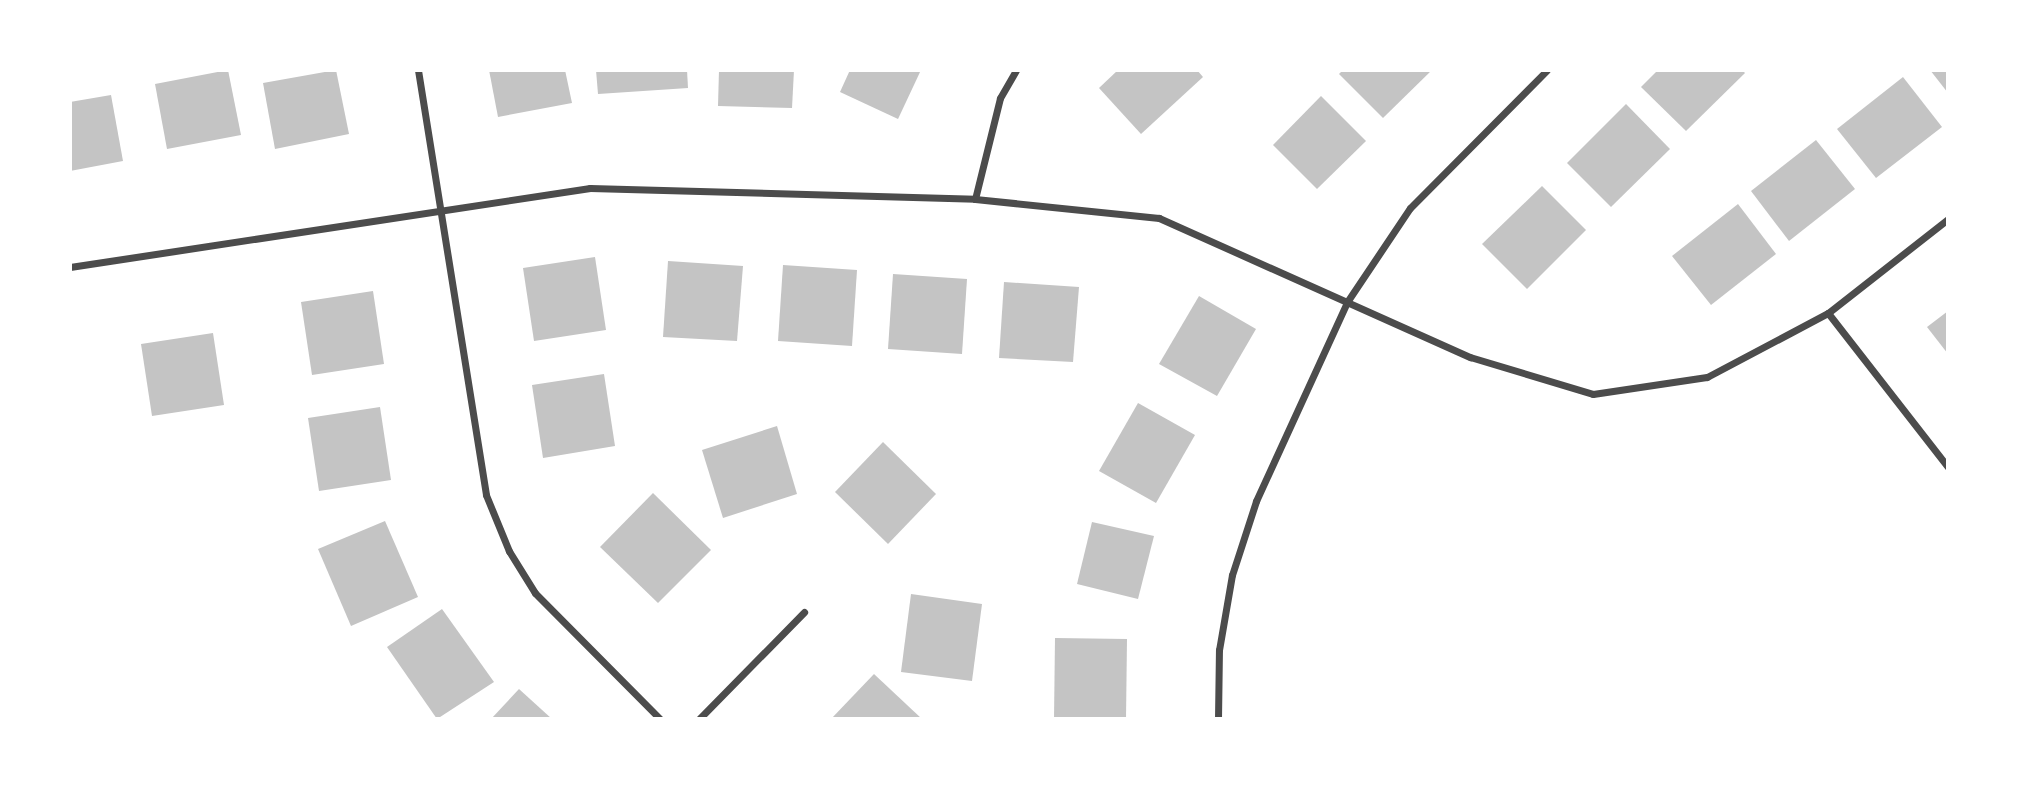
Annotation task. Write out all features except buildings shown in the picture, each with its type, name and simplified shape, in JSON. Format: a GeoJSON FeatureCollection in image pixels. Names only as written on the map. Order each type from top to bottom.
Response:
{"type":"FeatureCollection","features":[{"type":"Feature","properties":{"kind":"street"},"geometry":{"type":"LineString","coordinates":[[418,70],[474,440],[486,495],[509,551],[535,593],[660,719]]}},
{"type":"Feature","properties":{"kind":"street"},"geometry":{"type":"LineString","coordinates":[[975,199],[1000,98],[1016,70]]}},
{"type":"Feature","properties":{"kind":"street"},"geometry":{"type":"LineString","coordinates":[[1218,719],[1219,650],[1232,575],[1256,501],[1347,302],[1410,208],[1547,70]]}},
{"type":"Feature","properties":{"kind":"street"},"geometry":{"type":"LineString","coordinates":[[70,267],[590,188],[975,199],[1159,218],[1470,357],[1593,394],[1707,377],[1828,313],[1948,219]]}},
{"type":"Feature","properties":{"kind":"street"},"geometry":{"type":"LineString","coordinates":[[1828,313],[1948,467]]}},
{"type":"Feature","properties":{"kind":"street"},"geometry":{"type":"LineString","coordinates":[[699,719],[804,612]]}}]}
